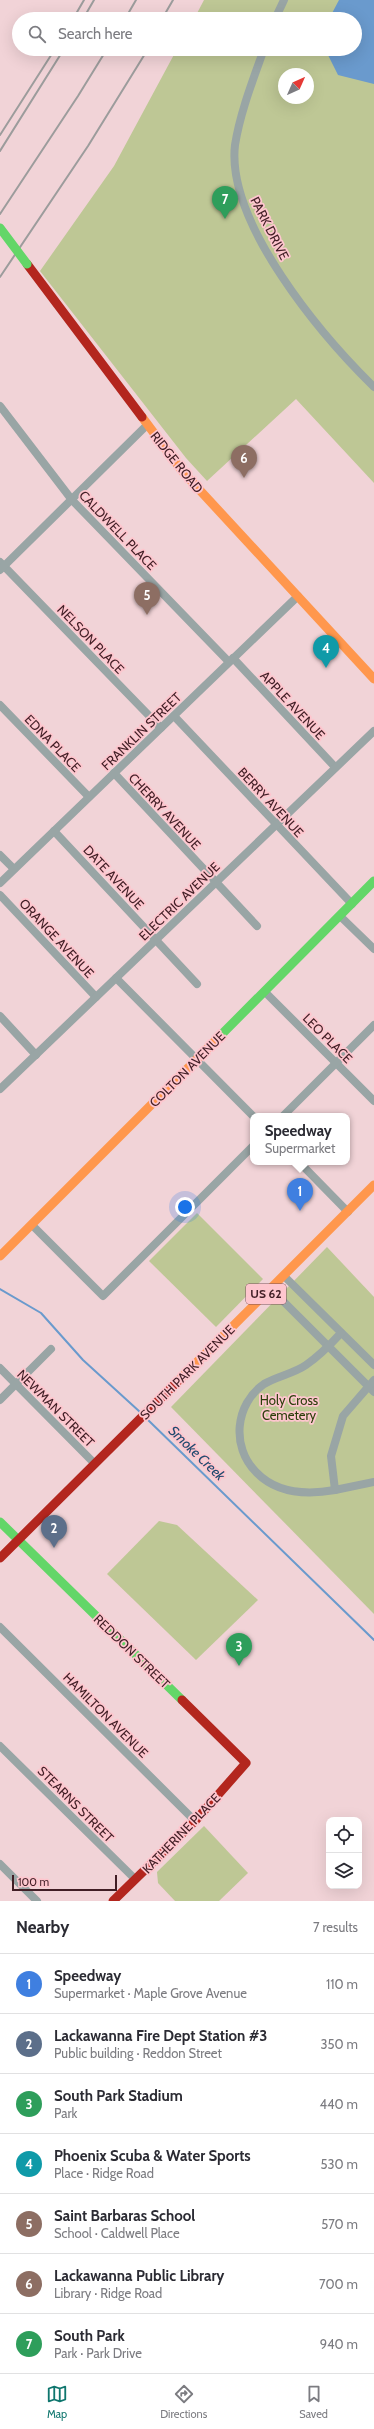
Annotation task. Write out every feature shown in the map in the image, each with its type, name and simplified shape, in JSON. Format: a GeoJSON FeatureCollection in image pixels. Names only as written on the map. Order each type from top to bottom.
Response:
{"type":"FeatureCollection","features":[{"type":"Feature","properties":{"kind":"main road","name":"RIDGE ROAD"},"geometry":{"type":"LineString","coordinates":[[0,228],[183,472],[372,674]]}},
{"type":"Feature","properties":{"kind":"main road","name":"COLTON AVENUE"},"geometry":{"type":"LineString","coordinates":[[0,1256],[265,992],[374,881]]}},
{"type":"Feature","properties":{"kind":"main road","name":"SOUTH PARK AVENUE"},"geometry":{"type":"LineString","coordinates":[[0,1558],[374,1185]]}},
{"type":"Feature","properties":{"kind":"main road","name":"REDDON STREET"},"geometry":{"type":"LineString","coordinates":[[0,1522],[246,1763]]}},
{"type":"Feature","properties":{"kind":"main road","name":"KATHERINE PLACE"},"geometry":{"type":"LineString","coordinates":[[113,1901],[195,1821],[246,1763]]}},
{"type":"Feature","properties":{"kind":"street"},"geometry":{"type":"LineString","coordinates":[[278,12],[284,0]]}},
{"type":"Feature","properties":{"kind":"street","name":"PARK DRIVE"},"geometry":{"type":"LineString","coordinates":[[262,56],[240,123],[235,146],[238,186],[246,212],[278,270],[297,296],[327,336],[374,387]]}},
{"type":"Feature","properties":{"kind":"street","name":"CALDWELL PLACE"},"geometry":{"type":"LineString","coordinates":[[0,406],[72,500],[231,660]]}},
{"type":"Feature","properties":{"kind":"street"},"geometry":{"type":"LineString","coordinates":[[1,566],[72,500],[147,425]]}},
{"type":"Feature","properties":{"kind":"street","name":"NELSON PLACE"},"geometry":{"type":"LineString","coordinates":[[1,566],[161,728]]}},
{"type":"Feature","properties":{"kind":"street","name":"FRANKLIN STREET"},"geometry":{"type":"LineString","coordinates":[[0,883],[298,596]]}},
{"type":"Feature","properties":{"kind":"street","name":"APPLE AVENUE"},"geometry":{"type":"LineString","coordinates":[[231,660],[336,767]]}},
{"type":"Feature","properties":{"kind":"street","name":"EDNA PLACE"},"geometry":{"type":"LineString","coordinates":[[0,705],[89,797]]}},
{"type":"Feature","properties":{"kind":"street","name":"BERRY AVENUE"},"geometry":{"type":"LineString","coordinates":[[174,716],[275,825],[352,904]]}},
{"type":"Feature","properties":{"kind":"street","name":"ELECTRIC AVENUE"},"geometry":{"type":"LineString","coordinates":[[0,1089],[374,730]]}},
{"type":"Feature","properties":{"kind":"street","name":"CHERRY AVENUE"},"geometry":{"type":"LineString","coordinates":[[114,774],[257,926]]}},
{"type":"Feature","properties":{"kind":"street","name":"DATE AVENUE"},"geometry":{"type":"LineString","coordinates":[[54,831],[197,984]]}},
{"type":"Feature","properties":{"kind":"street"},"geometry":{"type":"LineString","coordinates":[[0,855],[14,869]]}},
{"type":"Feature","properties":{"kind":"street","name":"ORANGE AVENUE"},"geometry":{"type":"LineString","coordinates":[[0,895],[96,997]]}},
{"type":"Feature","properties":{"kind":"street"},"geometry":{"type":"LineString","coordinates":[[340,916],[374,950]]}},
{"type":"Feature","properties":{"kind":"street"},"geometry":{"type":"LineString","coordinates":[[116,978],[250,1113]]}},
{"type":"Feature","properties":{"kind":"street","name":"LEO PLACE"},"geometry":{"type":"LineString","coordinates":[[265,992],[374,1101]]}},
{"type":"Feature","properties":{"kind":"street"},"geometry":{"type":"LineString","coordinates":[[0,1016],[36,1054]]}},
{"type":"Feature","properties":{"kind":"street"},"geometry":{"type":"LineString","coordinates":[[286,1113],[374,1025]]}},
{"type":"Feature","properties":{"kind":"street"},"geometry":{"type":"LineString","coordinates":[[32,1225],[103,1296],[250,1149]]}},
{"type":"Feature","properties":{"kind":"street"},"geometry":{"type":"LineString","coordinates":[[302,1165],[348,1212]]}},
{"type":"Feature","properties":{"kind":"street"},"geometry":{"type":"LineString","coordinates":[[284,1276],[374,1365]]}},
{"type":"Feature","properties":{"kind":"street"},"geometry":{"type":"LineString","coordinates":[[271,1289],[328,1346],[372,1386],[343,1416],[331,1456],[335,1490]]}},
{"type":"Feature","properties":{"kind":"street"},"geometry":{"type":"LineString","coordinates":[[341,1333],[303,1367],[264,1385],[250,1399],[240,1418],[238,1435],[243,1450],[254,1471],[276,1487],[310,1493],[335,1490],[374,1482]]}},
{"type":"Feature","properties":{"kind":"street"},"geometry":{"type":"LineString","coordinates":[[0,1400],[50,1349]]}},
{"type":"Feature","properties":{"kind":"street","name":"NEWMAN STREET"},"geometry":{"type":"LineString","coordinates":[[0,1368],[95,1464]]}},
{"type":"Feature","properties":{"kind":"street","name":"HAMILTON AVENUE"},"geometry":{"type":"LineString","coordinates":[[0,1627],[195,1821]]}},
{"type":"Feature","properties":{"kind":"street","name":"STEARNS STREET"},"geometry":{"type":"LineString","coordinates":[[0,1746],[135,1879]]}},
{"type":"Feature","properties":{"kind":"street"},"geometry":{"type":"LineString","coordinates":[[0,1864],[38,1901]]}},
{"type":"Feature","properties":{"kind":"green space"},"geometry":{"type":"Polygon","coordinates":[[[204,0],[374,0],[374,483],[296,399],[207,481],[186,458],[40,271],[114,166],[173,56],[362,56],[362,12],[198,12],[204,0]]]}},
{"type":"Feature","properties":{"kind":"green space"},"geometry":{"type":"Polygon","coordinates":[[[197,1213],[263,1279],[216,1327],[149,1261],[197,1213]]]}},
{"type":"Feature","properties":{"kind":"green space","name":"Holy Cross Cemetery"},"geometry":{"type":"Polygon","coordinates":[[[327,1247],[374,1297],[374,1614],[171,1407],[327,1247]]]}},
{"type":"Feature","properties":{"kind":"green space"},"geometry":{"type":"Polygon","coordinates":[[[159,1521],[177,1525],[258,1600],[196,1660],[107,1574],[159,1521]]]}},
{"type":"Feature","properties":{"kind":"green space"},"geometry":{"type":"Polygon","coordinates":[[[204,1826],[248,1873],[219,1901],[175,1901],[158,1883],[157,1872],[204,1826]]]}},
{"type":"Feature","properties":{"kind":"water"},"geometry":{"type":"Polygon","coordinates":[[[339,0],[374,0],[374,84],[338,75],[328,56],[362,56],[362,12],[333,12],[339,0]]]}},
{"type":"Feature","properties":{"kind":"waterway","name":"Smoke Creek"},"geometry":{"type":"LineString","coordinates":[[0,1289],[41,1313],[83,1360],[140,1412]]}},
{"type":"Feature","properties":{"kind":"waterway","name":"Smoke Creek"},"geometry":{"type":"LineString","coordinates":[[146,1418],[374,1640]]}},
{"type":"Feature","properties":{"kind":"railway"},"geometry":{"type":"LineString","coordinates":[[77,12],[84,0]]}},
{"type":"Feature","properties":{"kind":"railway"},"geometry":{"type":"LineString","coordinates":[[87,12],[94,0]]}},
{"type":"Feature","properties":{"kind":"railway"},"geometry":{"type":"LineString","coordinates":[[129,12],[136,0]]}},
{"type":"Feature","properties":{"kind":"railway"},"geometry":{"type":"LineString","coordinates":[[166,12],[173,0]]}},
{"type":"Feature","properties":{"kind":"railway"},"geometry":{"type":"LineString","coordinates":[[0,135],[51,56]]}},
{"type":"Feature","properties":{"kind":"railway"},"geometry":{"type":"LineString","coordinates":[[0,151],[60,56]]}},
{"type":"Feature","properties":{"kind":"railway"},"geometry":{"type":"LineString","coordinates":[[0,214],[103,56]]}},
{"type":"Feature","properties":{"kind":"railway"},"geometry":{"type":"LineString","coordinates":[[0,277],[88,146],[144,56]]}},
{"type":"Feature","properties":{"kind":"traffic: fast"},"geometry":{"type":"LineString","coordinates":[[0,228],[27,264]]}},
{"type":"Feature","properties":{"kind":"traffic: fast"},"geometry":{"type":"LineString","coordinates":[[217,1039],[374,881]]}},
{"type":"Feature","properties":{"kind":"traffic: fast"},"geometry":{"type":"LineString","coordinates":[[0,1522],[182,1700]]}},
{"type":"Feature","properties":{"kind":"traffic: slow"},"geometry":{"type":"LineString","coordinates":[[142,417],[183,472],[374,679]]}},
{"type":"Feature","properties":{"kind":"traffic: slow"},"geometry":{"type":"LineString","coordinates":[[0,1256],[217,1039]]}},
{"type":"Feature","properties":{"kind":"traffic: slow"},"geometry":{"type":"LineString","coordinates":[[178,1381],[374,1185]]}},
{"type":"Feature","properties":{"kind":"traffic: jam"},"geometry":{"type":"LineString","coordinates":[[27,264],[142,417]]}},
{"type":"Feature","properties":{"kind":"traffic: jam"},"geometry":{"type":"LineString","coordinates":[[0,1558],[178,1381]]}},
{"type":"Feature","properties":{"kind":"traffic: jam"},"geometry":{"type":"LineString","coordinates":[[113,1901],[195,1821],[246,1763],[182,1700]]}},
{"type":"Feature","properties":{"kind":"place","name":"South Park"},"geometry":{"type":"Point","coordinates":[225,219]}},
{"type":"Feature","properties":{"kind":"place","name":"Lackawanna Public Library"},"geometry":{"type":"Point","coordinates":[244,478]}},
{"type":"Feature","properties":{"kind":"place","name":"Saint Barbaras School"},"geometry":{"type":"Point","coordinates":[147,615]}},
{"type":"Feature","properties":{"kind":"place","name":"Phoenix Scuba & Water Sports"},"geometry":{"type":"Point","coordinates":[326,668]}},
{"type":"Feature","properties":{"kind":"place","name":"Speedway"},"geometry":{"type":"Point","coordinates":[300,1211]}},
{"type":"Feature","properties":{"kind":"place","name":"Lackawanna Fire Dept Station #3"},"geometry":{"type":"Point","coordinates":[54,1548]}},
{"type":"Feature","properties":{"kind":"place","name":"South Park Stadium"},"geometry":{"type":"Point","coordinates":[239,1666]}}]}
